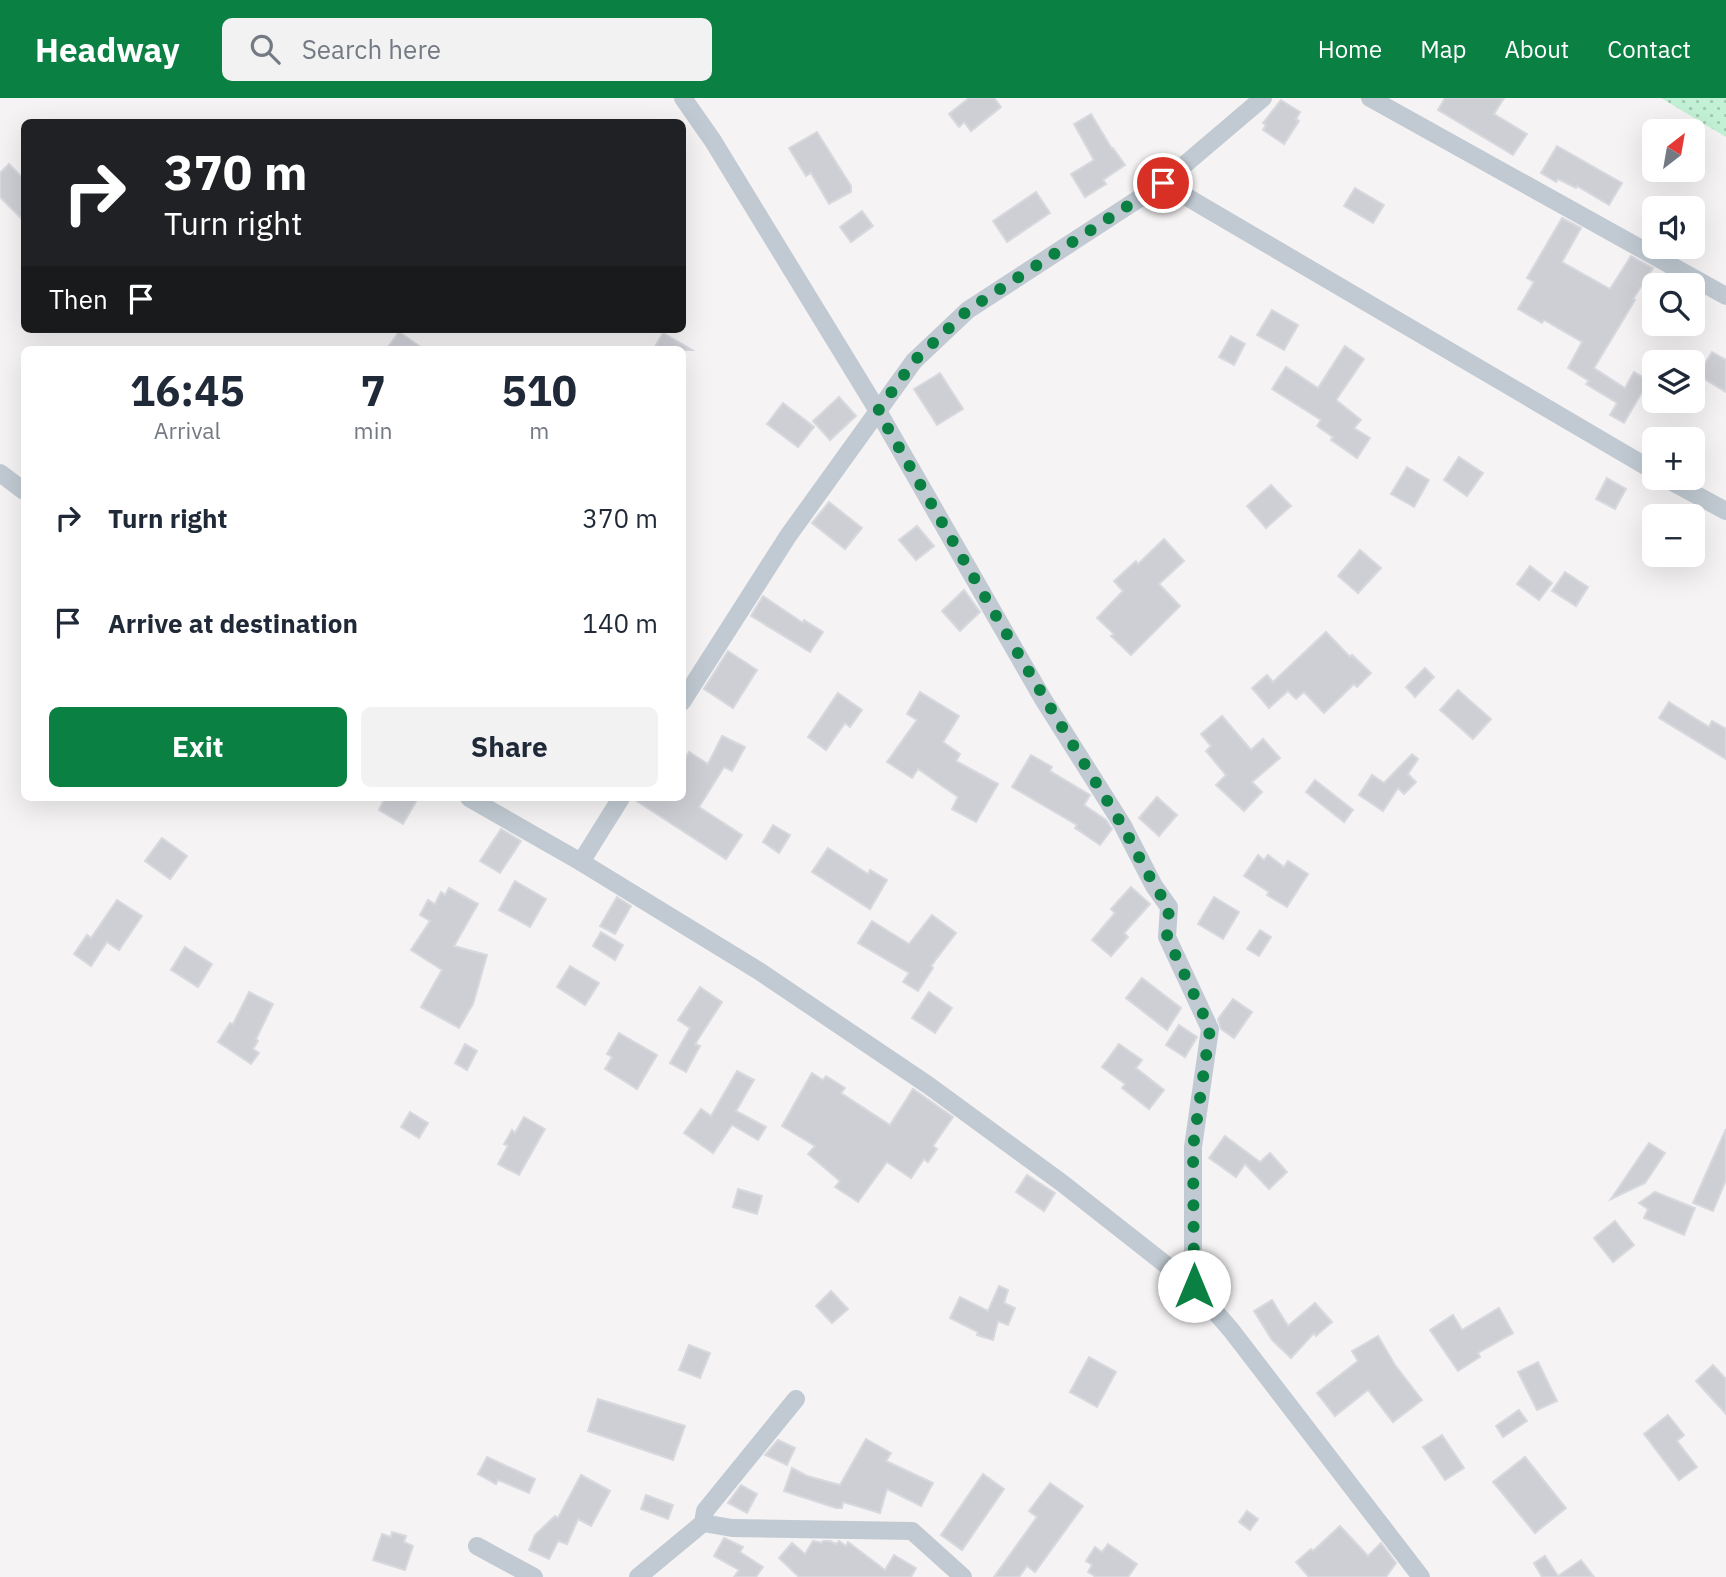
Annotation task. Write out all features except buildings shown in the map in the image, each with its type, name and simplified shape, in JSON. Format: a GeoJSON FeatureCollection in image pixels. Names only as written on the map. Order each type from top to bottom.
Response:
{"type":"FeatureCollection","features":[{"type":"Feature","properties":{"kind":"street"},"geometry":{"type":"LineString","coordinates":[[683,98],[713,141],[878,411],[1036,687],[1122,824],[1154,886],[1169,907],[1167,937],[1210,1029],[1193,1147],[1194,1286]]}},
{"type":"Feature","properties":{"kind":"street"},"geometry":{"type":"LineString","coordinates":[[686,696],[788,536],[914,361],[968,310],[1163,183],[1263,98]]}},
{"type":"Feature","properties":{"kind":"street"},"geometry":{"type":"LineString","coordinates":[[1370,98],[1726,296]]}},
{"type":"Feature","properties":{"kind":"street"},"geometry":{"type":"LineString","coordinates":[[1163,183],[1642,464]]}},
{"type":"Feature","properties":{"kind":"street"},"geometry":{"type":"LineString","coordinates":[[0,473],[21,489]]}},
{"type":"Feature","properties":{"kind":"street"},"geometry":{"type":"LineString","coordinates":[[1687,490],[1726,511]]}},
{"type":"Feature","properties":{"kind":"street"},"geometry":{"type":"LineString","coordinates":[[474,801],[581,862],[759,971],[928,1085],[1062,1183],[1194,1286],[1422,1577]]}},
{"type":"Feature","properties":{"kind":"street"},"geometry":{"type":"LineString","coordinates":[[581,862],[619,801]]}},
{"type":"Feature","properties":{"kind":"street"},"geometry":{"type":"LineString","coordinates":[[638,1577],[702,1523],[705,1511],[796,1399]]}},
{"type":"Feature","properties":{"kind":"street"},"geometry":{"type":"LineString","coordinates":[[702,1523],[732,1528],[912,1531],[963,1577]]}},
{"type":"Feature","properties":{"kind":"street"},"geometry":{"type":"LineString","coordinates":[[477,1546],[534,1577]]}},
{"type":"Feature","properties":{"kind":"green space"},"geometry":{"type":"Polygon","coordinates":[[[1661,98],[1726,98],[1726,137],[1705,124],[1705,119],[1696,119],[1661,98]]]}},
{"type":"Feature","properties":{"kind":"route"},"geometry":{"type":"LineString","coordinates":[[1163,183],[968,310],[914,361],[878,411],[1043,699],[1122,824],[1154,886],[1169,907],[1167,937],[1210,1029],[1193,1147],[1194,1286]]}}]}
